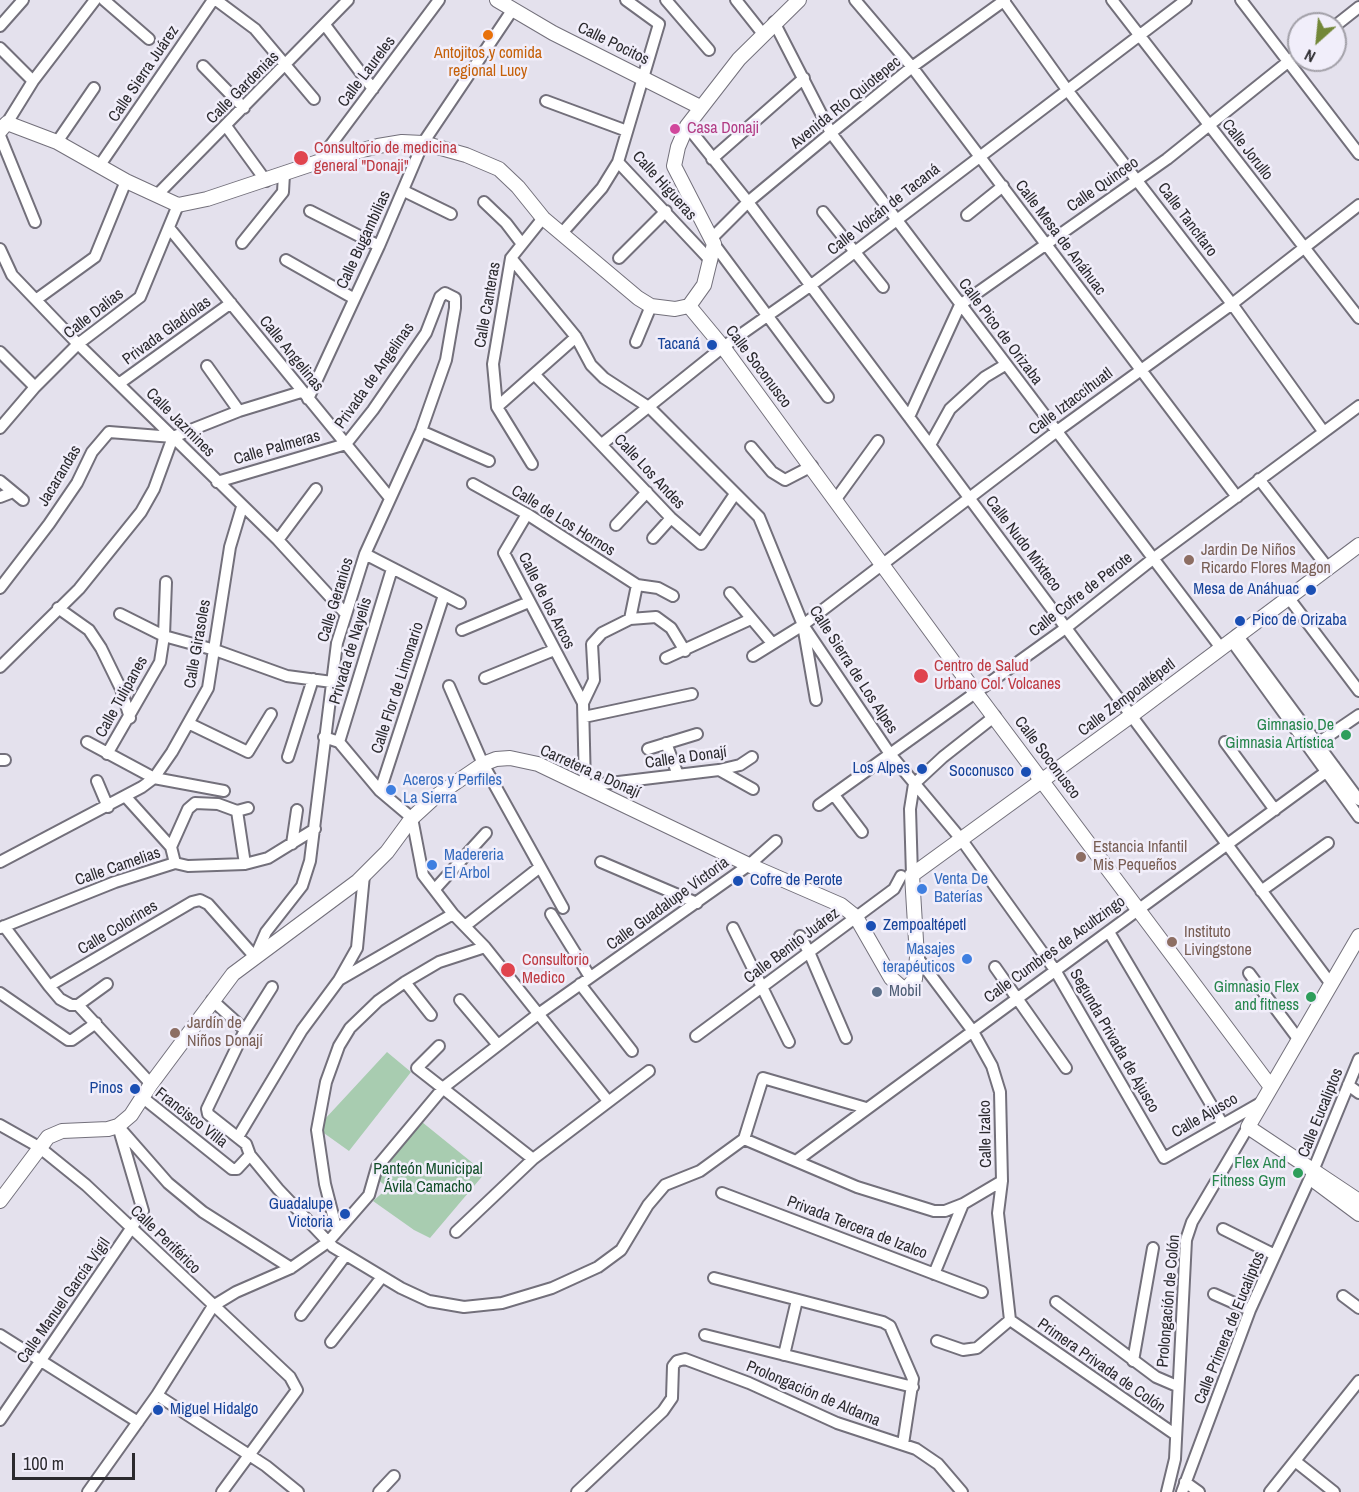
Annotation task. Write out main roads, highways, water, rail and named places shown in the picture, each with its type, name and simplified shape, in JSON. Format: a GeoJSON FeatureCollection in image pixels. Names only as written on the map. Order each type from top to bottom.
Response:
{"type":"FeatureCollection","features":[{"type":"Feature","properties":{"kind":"main road","name":"Calle Pocitos"},"geometry":{"type":"LineString","coordinates":[[497,0],[553,33],[700,107]]}},
{"type":"Feature","properties":{"kind":"main road"},"geometry":{"type":"LineString","coordinates":[[3,127],[57,142],[126,181],[178,205],[266,181],[318,162],[378,146],[402,142],[423,143],[466,155],[499,169],[518,187],[543,218],[651,306],[675,309],[689,306],[704,285],[714,241],[686,194],[674,166],[678,147],[687,126],[700,107],[774,22],[799,0]]}},
{"type":"Feature","properties":{"kind":"main road","name":"Calle Soconusco"},"geometry":{"type":"LineString","coordinates":[[689,306],[723,347],[812,465],[976,693],[1043,779],[1271,1087]]}},
{"type":"Feature","properties":{"kind":"main road","name":"Calle Zempoaltépetl"},"geometry":{"type":"LineString","coordinates":[[907,876],[1132,716],[1359,545]]}},
{"type":"Feature","properties":{"kind":"main road","name":"Carretera a Donají"},"geometry":{"type":"LineString","coordinates":[[0,1201],[48,1137],[63,1131],[118,1126],[131,1115],[151,1084],[233,974],[364,875],[387,852],[412,818],[436,796],[483,764],[510,758],[538,764],[749,865],[831,900],[856,917],[891,978],[901,987],[907,988],[915,979],[917,957],[907,876]]}},
{"type":"Feature","properties":{"kind":"main road","name":"Calle Ajusco"},"geometry":{"type":"LineString","coordinates":[[1308,1170],[1248,1127],[1359,936]]}},
{"type":"Feature","properties":{"kind":"main road"},"geometry":{"type":"LineString","coordinates":[[1308,1170],[1359,1201]]}},
{"type":"Feature","properties":{"kind":"main road"},"geometry":{"type":"LineString","coordinates":[[1308,1170],[1359,1214]]}},
{"type":"Feature","properties":{"kind":"place","name":"Antojitos y comida regional Lucy"},"geometry":{"type":"Point","coordinates":[488,35]}},
{"type":"Feature","properties":{"kind":"place","name":"Casa Donaji"},"geometry":{"type":"Point","coordinates":[675,129]}},
{"type":"Feature","properties":{"kind":"place","name":"Consultorio de medicina general \"Donaji\""},"geometry":{"type":"Point","coordinates":[301,158]}},
{"type":"Feature","properties":{"kind":"place","name":"Tacaná"},"geometry":{"type":"Point","coordinates":[712,345]}},
{"type":"Feature","properties":{"kind":"place","name":"Jardin De Niños Ricardo Flores Magon"},"geometry":{"type":"Point","coordinates":[1189,560]}},
{"type":"Feature","properties":{"kind":"place","name":"Mesa de Anáhuac"},"geometry":{"type":"Point","coordinates":[1311,590]}},
{"type":"Feature","properties":{"kind":"place","name":"Pico de Orizaba"},"geometry":{"type":"Point","coordinates":[1240,621]}},
{"type":"Feature","properties":{"kind":"place","name":"Centro de Salud Urbano Col. Volcanes"},"geometry":{"type":"Point","coordinates":[921,676]}},
{"type":"Feature","properties":{"kind":"place","name":"Gimnasio De Gimnasia Artística"},"geometry":{"type":"Point","coordinates":[1346,735]}},
{"type":"Feature","properties":{"kind":"place","name":"Los Alpes"},"geometry":{"type":"Point","coordinates":[922,769]}},
{"type":"Feature","properties":{"kind":"place","name":"Soconusco"},"geometry":{"type":"Point","coordinates":[1026,772]}},
{"type":"Feature","properties":{"kind":"place","name":"Aceros y Perfiles La Sierra"},"geometry":{"type":"Point","coordinates":[391,790]}},
{"type":"Feature","properties":{"kind":"place","name":"Estancia Infantil Mis Pequeños"},"geometry":{"type":"Point","coordinates":[1081,857]}},
{"type":"Feature","properties":{"kind":"place","name":"Madereria El Arbol"},"geometry":{"type":"Point","coordinates":[432,865]}},
{"type":"Feature","properties":{"kind":"place","name":"Cofre de Perote"},"geometry":{"type":"Point","coordinates":[738,881]}},
{"type":"Feature","properties":{"kind":"place","name":"Venta De Baterías"},"geometry":{"type":"Point","coordinates":[922,889]}},
{"type":"Feature","properties":{"kind":"place","name":"Zempoaltépetl"},"geometry":{"type":"Point","coordinates":[871,926]}},
{"type":"Feature","properties":{"kind":"place","name":"Instituto Livingstone"},"geometry":{"type":"Point","coordinates":[1172,942]}},
{"type":"Feature","properties":{"kind":"place","name":"Masajes terapéuticos"},"geometry":{"type":"Point","coordinates":[967,959]}},
{"type":"Feature","properties":{"kind":"place","name":"Consultorio Medico"},"geometry":{"type":"Point","coordinates":[508,970]}},
{"type":"Feature","properties":{"kind":"place","name":"Mobil"},"geometry":{"type":"Point","coordinates":[877,992]}},
{"type":"Feature","properties":{"kind":"place","name":"Gimnasio Flex and fitness"},"geometry":{"type":"Point","coordinates":[1311,997]}},
{"type":"Feature","properties":{"kind":"place","name":"Jardín de Niños Donají"},"geometry":{"type":"Point","coordinates":[175,1033]}},
{"type":"Feature","properties":{"kind":"place","name":"Pinos"},"geometry":{"type":"Point","coordinates":[135,1089]}},
{"type":"Feature","properties":{"kind":"place","name":"Flex And Fitness Gym"},"geometry":{"type":"Point","coordinates":[1298,1173]}},
{"type":"Feature","properties":{"kind":"place","name":"Guadalupe Victoria"},"geometry":{"type":"Point","coordinates":[345,1214]}},
{"type":"Feature","properties":{"kind":"place","name":"Miguel Hidalgo"},"geometry":{"type":"Point","coordinates":[158,1410]}},
{"type":"Feature","properties":{"kind":"park label","name":"Panteón Municipal Ávila Camacho"},"geometry":{"type":"Point","coordinates":[428,1179]}}]}
